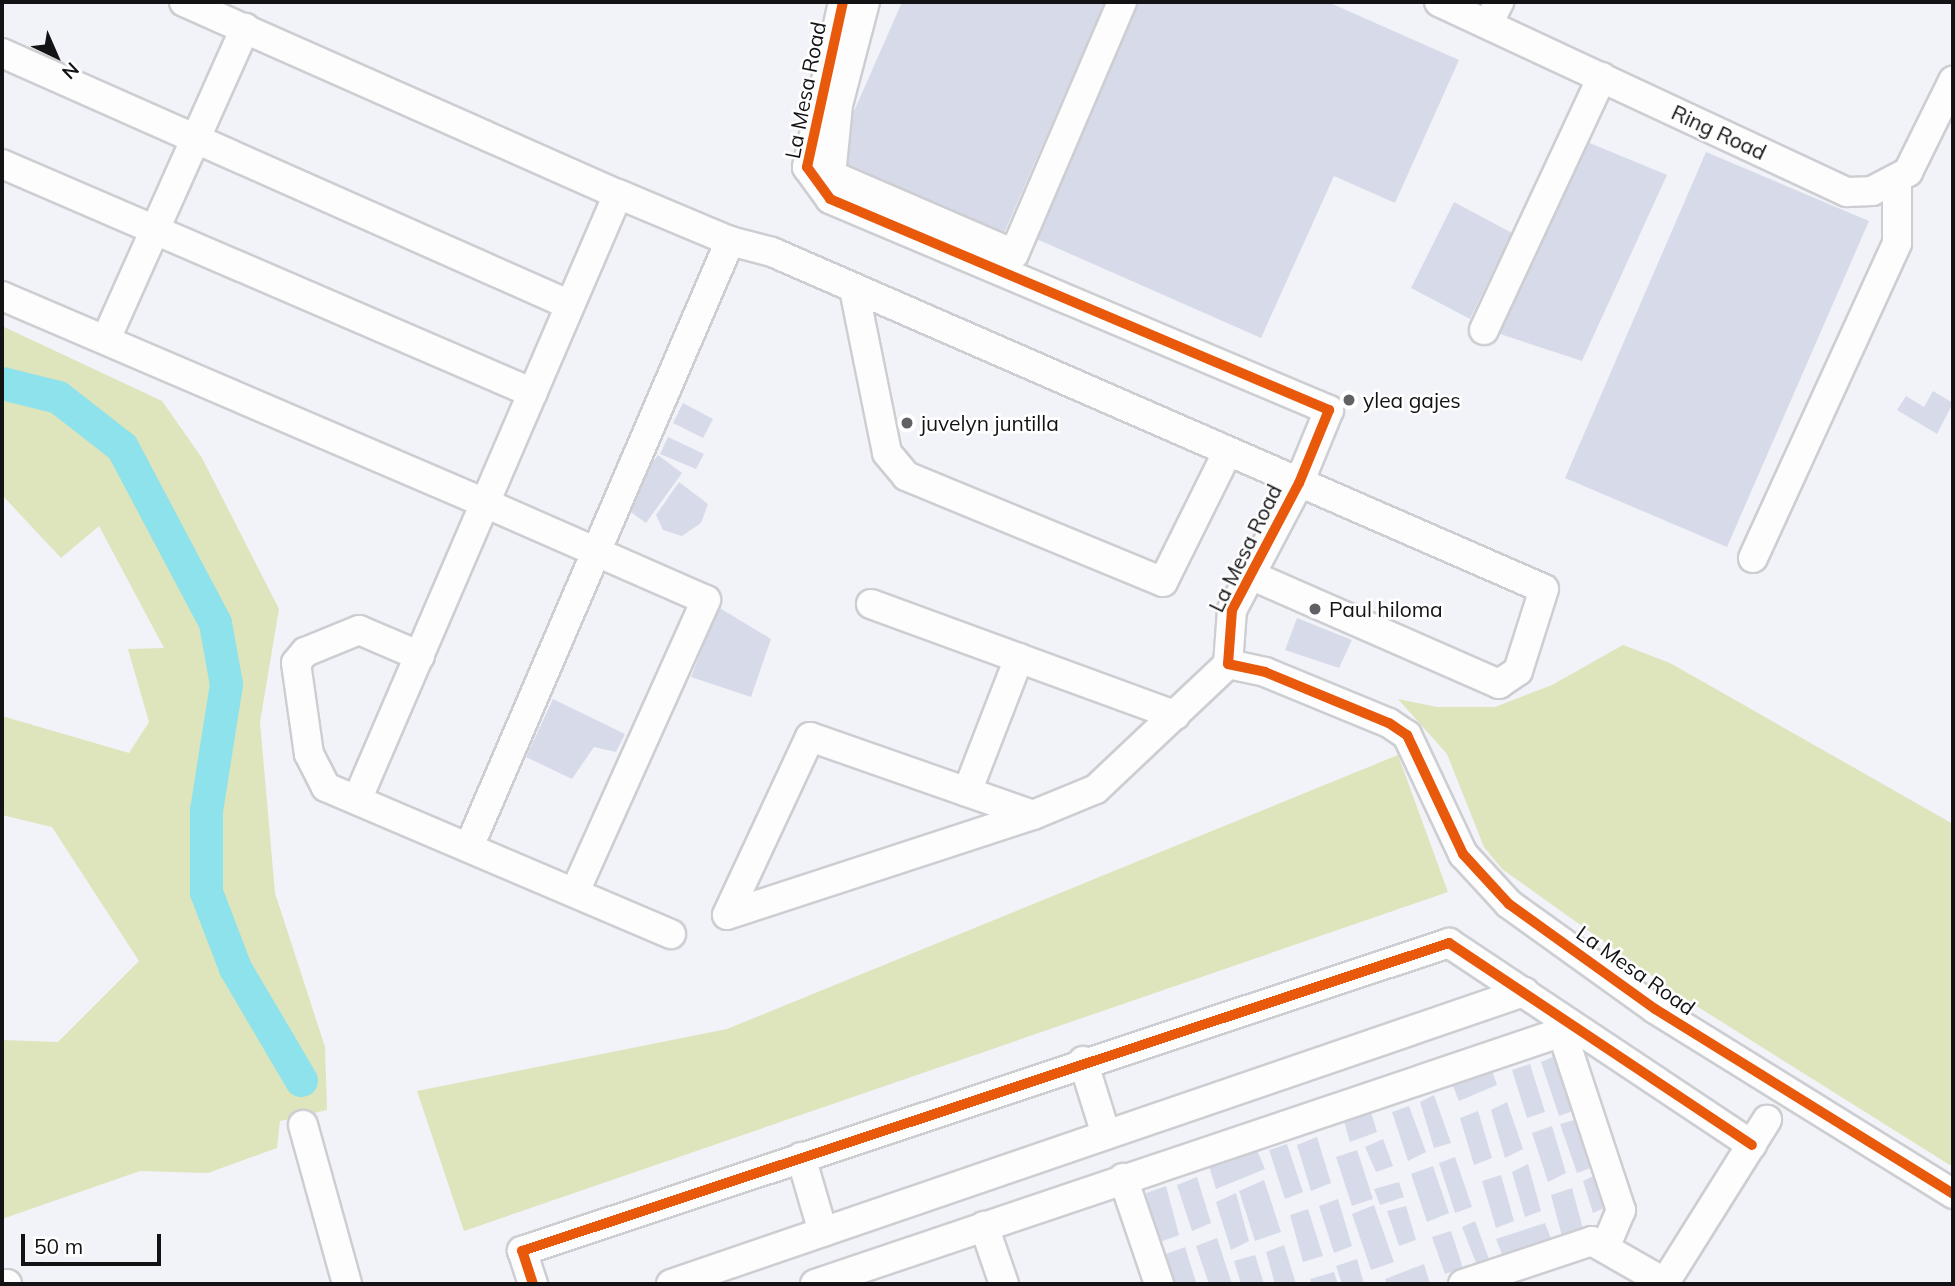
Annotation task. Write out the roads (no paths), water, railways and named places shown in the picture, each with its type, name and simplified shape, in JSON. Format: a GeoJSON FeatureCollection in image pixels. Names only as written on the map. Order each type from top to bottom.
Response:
{"type":"FeatureCollection","features":[{"type":"Feature","properties":{"kind":"street"},"geometry":{"type":"LineString","coordinates":[[184,2],[618,194],[730,241],[772,252],[1227,453],[1544,589],[1518,671],[1499,684],[1251,575]]}},
{"type":"Feature","properties":{"kind":"street","name":"La Mesa Road"},"geometry":{"type":"LineString","coordinates":[[843,2],[808,154],[814,184],[830,199],[1329,410],[1299,483],[1232,610],[1228,664],[1265,672],[1389,723],[1407,736],[1464,855],[1509,904],[1656,1009],[1953,1194]]}},
{"type":"Feature","properties":{"kind":"street"},"geometry":{"type":"LineString","coordinates":[[865,2],[838,105],[831,175],[1014,254],[1122,2]]}},
{"type":"Feature","properties":{"kind":"street","name":"Ring Road"},"geometry":{"type":"LineString","coordinates":[[1439,2],[1493,13],[1601,77],[1847,192],[1872,191],[1898,181]]}},
{"type":"Feature","properties":{"kind":"street"},"geometry":{"type":"LineString","coordinates":[[106,339],[245,28]]}},
{"type":"Feature","properties":{"kind":"street"},"geometry":{"type":"LineString","coordinates":[[2,53],[570,305]]}},
{"type":"Feature","properties":{"kind":"street"},"geometry":{"type":"LineString","coordinates":[[1484,330],[1601,77]]}},
{"type":"Feature","properties":{"kind":"street"},"geometry":{"type":"LineString","coordinates":[[1753,558],[1897,243],[1898,181],[1920,156],[1953,81]]}},
{"type":"Feature","properties":{"kind":"street"},"geometry":{"type":"LineString","coordinates":[[2,164],[154,232],[533,393]]}},
{"type":"Feature","properties":{"kind":"street"},"geometry":{"type":"LineString","coordinates":[[357,800],[618,194]]}},
{"type":"Feature","properties":{"kind":"street"},"geometry":{"type":"LineString","coordinates":[[469,847],[599,553],[730,241]]}},
{"type":"Feature","properties":{"kind":"street"},"geometry":{"type":"LineString","coordinates":[[855,289],[887,453],[906,476],[1163,582],[1227,453]]}},
{"type":"Feature","properties":{"kind":"street"},"geometry":{"type":"LineString","coordinates":[[2,296],[706,600],[575,892]]}},
{"type":"Feature","properties":{"kind":"street"},"geometry":{"type":"LineString","coordinates":[[871,604],[1175,715]]}},
{"type":"Feature","properties":{"kind":"street"},"geometry":{"type":"LineString","coordinates":[[419,656],[359,630],[305,652],[296,663],[309,754],[326,787],[671,934]]}},
{"type":"Feature","properties":{"kind":"street"},"geometry":{"type":"LineString","coordinates":[[967,792],[1019,658]]}},
{"type":"Feature","properties":{"kind":"street"},"geometry":{"type":"LineString","coordinates":[[1033,815],[810,737],[727,915],[1033,815],[1096,789],[1228,664]]}},
{"type":"Feature","properties":{"kind":"street"},"geometry":{"type":"LineString","coordinates":[[533,1284],[522,1251],[1083,1061],[1449,943],[1752,1144]]}},
{"type":"Feature","properties":{"kind":"street"},"geometry":{"type":"LineString","coordinates":[[671,1284],[1524,992]]}},
{"type":"Feature","properties":{"kind":"street"},"geometry":{"type":"LineString","coordinates":[[815,1284],[1562,1032],[1621,1210],[1606,1245]]}},
{"type":"Feature","properties":{"kind":"street"},"geometry":{"type":"LineString","coordinates":[[1083,1061],[1106,1135]]}},
{"type":"Feature","properties":{"kind":"street"},"geometry":{"type":"LineString","coordinates":[[1463,1284],[1592,1241],[1606,1245],[1665,1284],[1767,1120]]}},
{"type":"Feature","properties":{"kind":"street"},"geometry":{"type":"LineString","coordinates":[[303,1125],[347,1284]]}},
{"type":"Feature","properties":{"kind":"street"},"geometry":{"type":"LineString","coordinates":[[801,1157],[823,1232]]}},
{"type":"Feature","properties":{"kind":"street"},"geometry":{"type":"LineString","coordinates":[[1123,1178],[1158,1284]]}},
{"type":"Feature","properties":{"kind":"street"},"geometry":{"type":"LineString","coordinates":[[984,1226],[1004,1284]]}},
{"type":"Feature","properties":{"kind":"waterway"},"geometry":{"type":"LineString","coordinates":[[2,383],[58,397],[122,447],[215,623],[226,684],[206,810],[206,892],[235,968],[301,1080]]}},
{"type":"Feature","properties":{"kind":"place","name":"ylea gajes"},"geometry":{"type":"Point","coordinates":[1349,400]}},
{"type":"Feature","properties":{"kind":"place","name":"juvelyn juntilla"},"geometry":{"type":"Point","coordinates":[907,423]}},
{"type":"Feature","properties":{"kind":"place","name":"Paul hiloma"},"geometry":{"type":"Point","coordinates":[1315,609]}}]}
